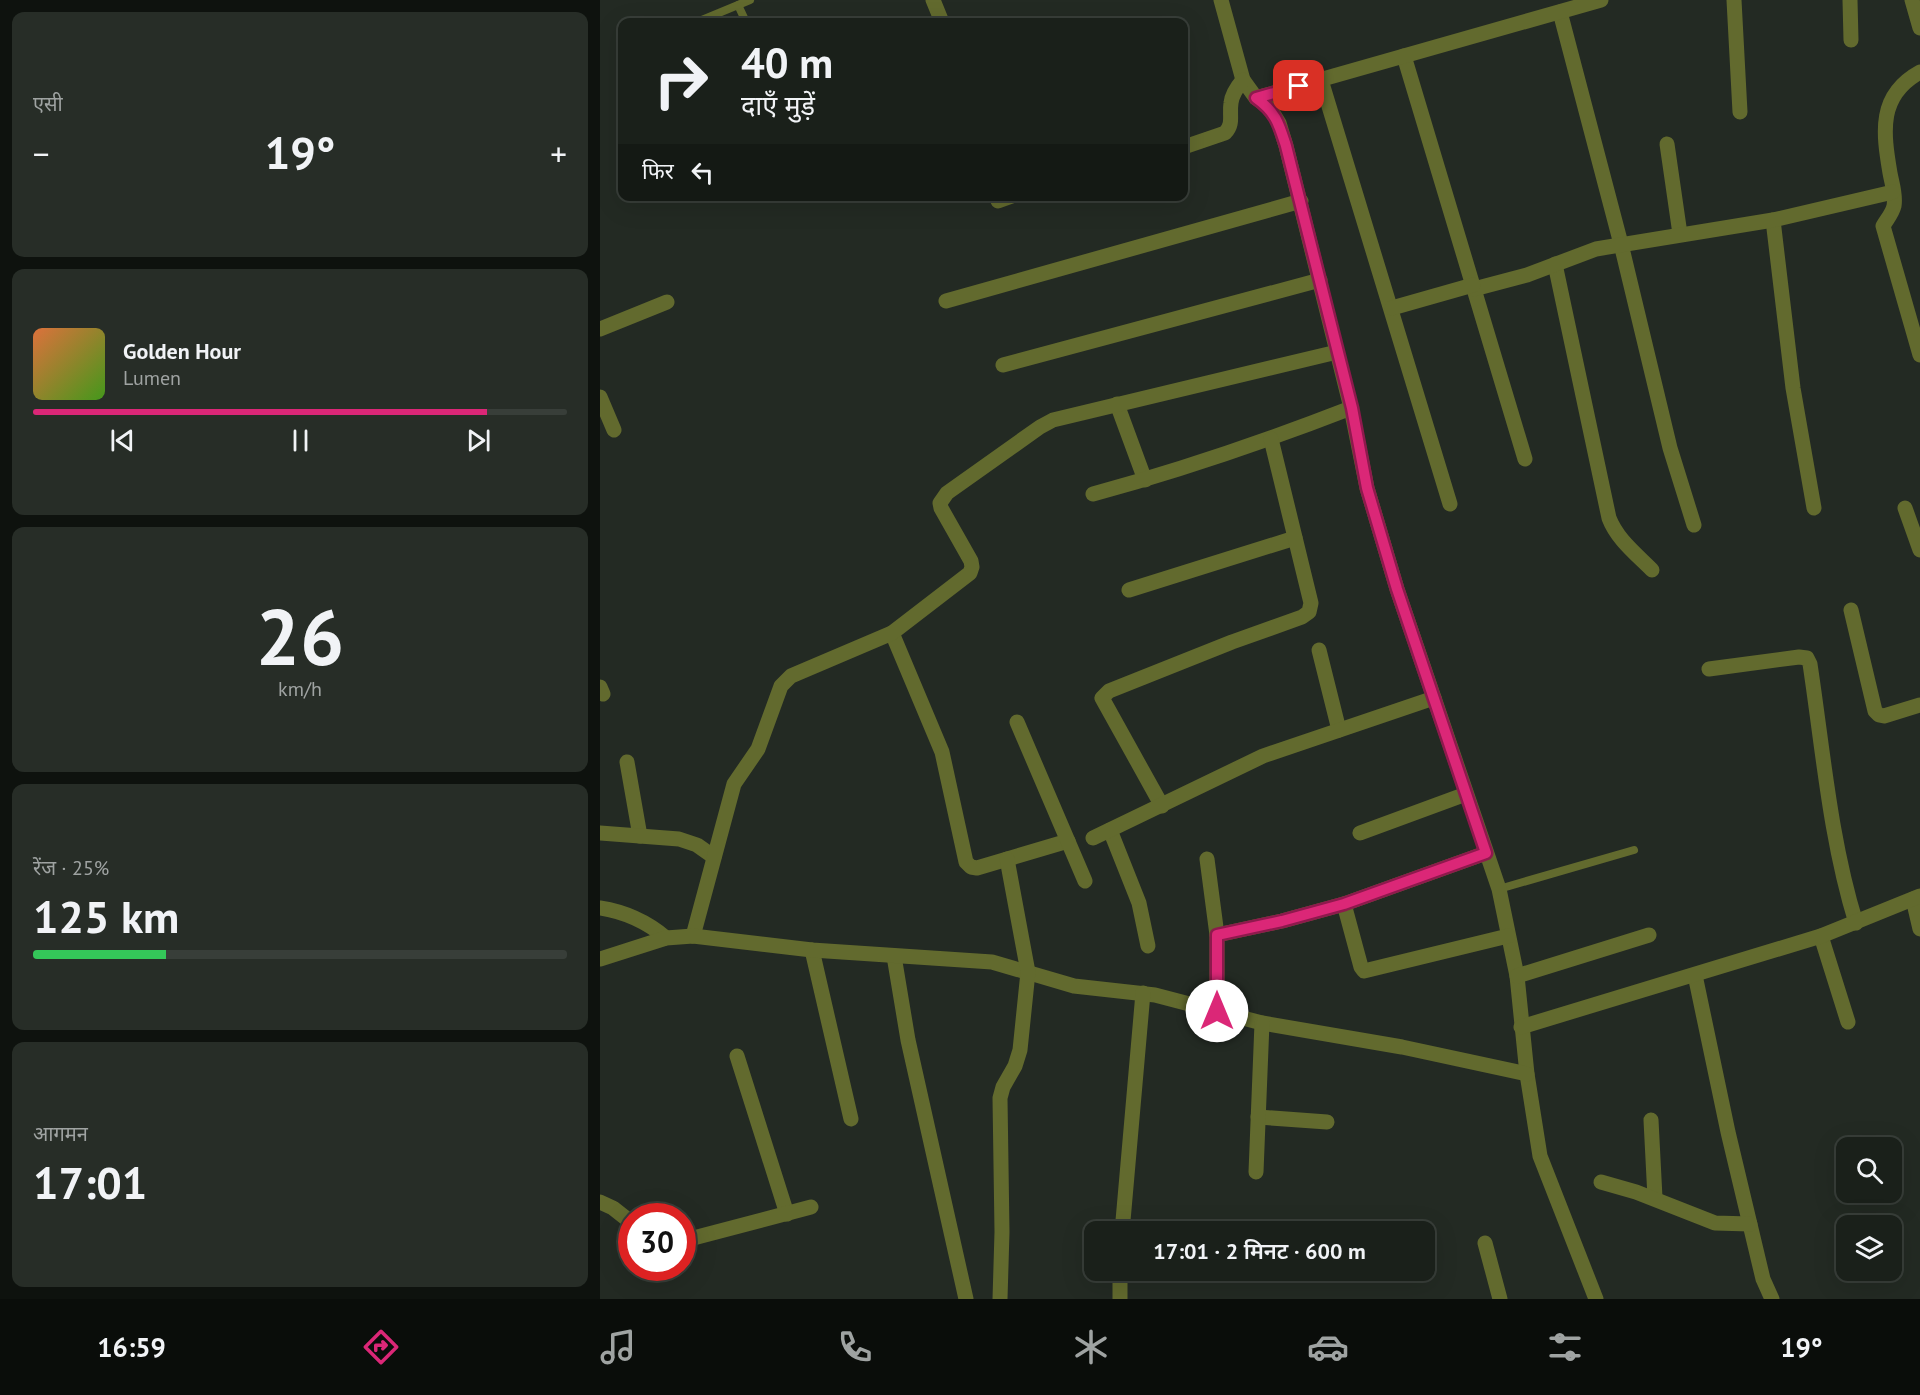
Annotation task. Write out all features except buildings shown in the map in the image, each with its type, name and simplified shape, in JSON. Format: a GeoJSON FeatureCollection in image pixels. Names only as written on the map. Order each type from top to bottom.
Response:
{"type":"FeatureCollection","features":[{"type":"Feature","properties":{"kind":"street"},"geometry":{"type":"LineString","coordinates":[[933,0],[940,18]]}},
{"type":"Feature","properties":{"kind":"street"},"geometry":{"type":"LineString","coordinates":[[1221,0],[1243,80],[1256,98],[1270,108],[1279,123],[1301,201],[1352,408],[1367,488],[1397,589],[1498,890],[1517,976],[1527,1074],[1540,1156],[1596,1299]]}},
{"type":"Feature","properties":{"kind":"street"},"geometry":{"type":"LineString","coordinates":[[1256,98],[1601,0]]}},
{"type":"Feature","properties":{"kind":"street"},"geometry":{"type":"LineString","coordinates":[[1734,0],[1740,112]]}},
{"type":"Feature","properties":{"kind":"street"},"geometry":{"type":"LineString","coordinates":[[1850,0],[1851,40]]}},
{"type":"Feature","properties":{"kind":"street"},"geometry":{"type":"LineString","coordinates":[[1912,0],[1920,28]]}},
{"type":"Feature","properties":{"kind":"street"},"geometry":{"type":"LineString","coordinates":[[1560,12],[1621,244],[1670,448],[1694,525]]}},
{"type":"Feature","properties":{"kind":"street"},"geometry":{"type":"LineString","coordinates":[[1404,56],[1525,459]]}},
{"type":"Feature","properties":{"kind":"street"},"geometry":{"type":"LineString","coordinates":[[1920,72],[1898,87],[1892,98],[1886,122],[1884,137],[1894,207],[1883,226],[1920,355]]}},
{"type":"Feature","properties":{"kind":"street"},"geometry":{"type":"LineString","coordinates":[[1188,146],[1225,133],[1231,124],[1231,102],[1234,91],[1243,80]]}},
{"type":"Feature","properties":{"kind":"street"},"geometry":{"type":"LineString","coordinates":[[1321,80],[1450,504]]}},
{"type":"Feature","properties":{"kind":"street"},"geometry":{"type":"LineString","coordinates":[[1667,144],[1680,234]]}},
{"type":"Feature","properties":{"kind":"street"},"geometry":{"type":"LineString","coordinates":[[1392,308],[1527,275],[1585,252],[1621,244],[1773,220],[1893,192]]}},
{"type":"Feature","properties":{"kind":"street"},"geometry":{"type":"LineString","coordinates":[[946,301],[1301,201]]}},
{"type":"Feature","properties":{"kind":"street"},"geometry":{"type":"LineString","coordinates":[[1773,220],[1793,388],[1814,508]]}},
{"type":"Feature","properties":{"kind":"street"},"geometry":{"type":"LineString","coordinates":[[1555,264],[1609,518],[1620,538],[1652,570]]}},
{"type":"Feature","properties":{"kind":"street"},"geometry":{"type":"LineString","coordinates":[[1003,365],[1320,280]]}},
{"type":"Feature","properties":{"kind":"street"},"geometry":{"type":"LineString","coordinates":[[600,329],[667,302]]}},
{"type":"Feature","properties":{"kind":"street"},"geometry":{"type":"LineString","coordinates":[[693,936],[734,784],[758,749],[782,686],[791,676],[892,633],[965,578],[972,567],[971,561],[941,508],[942,497],[1053,420],[1337,352]]}},
{"type":"Feature","properties":{"kind":"street"},"geometry":{"type":"LineString","coordinates":[[600,398],[614,430]]}},
{"type":"Feature","properties":{"kind":"street"},"geometry":{"type":"LineString","coordinates":[[1117,404],[1145,480]]}},
{"type":"Feature","properties":{"kind":"street"},"geometry":{"type":"LineString","coordinates":[[1093,494],[1145,480],[1271,439],[1352,408]]}},
{"type":"Feature","properties":{"kind":"street"},"geometry":{"type":"LineString","coordinates":[[1162,806],[1102,698],[1109,691],[1164,668],[1302,617],[1309,612],[1311,603],[1271,439]]}},
{"type":"Feature","properties":{"kind":"street"},"geometry":{"type":"LineString","coordinates":[[1905,508],[1920,550]]}},
{"type":"Feature","properties":{"kind":"street"},"geometry":{"type":"LineString","coordinates":[[1129,590],[1295,538]]}},
{"type":"Feature","properties":{"kind":"street"},"geometry":{"type":"LineString","coordinates":[[1851,610],[1875,711],[1884,716],[1920,705]]}},
{"type":"Feature","properties":{"kind":"street"},"geometry":{"type":"LineString","coordinates":[[892,633],[942,752],[966,862],[971,867],[977,868],[1068,841]]}},
{"type":"Feature","properties":{"kind":"street"},"geometry":{"type":"LineString","coordinates":[[1319,650],[1339,730]]}},
{"type":"Feature","properties":{"kind":"street"},"geometry":{"type":"LineString","coordinates":[[1709,669],[1799,657],[1807,658],[1810,663],[1833,821],[1847,893],[1856,923]]}},
{"type":"Feature","properties":{"kind":"street"},"geometry":{"type":"LineString","coordinates":[[1093,838],[1263,756],[1434,698]]}},
{"type":"Feature","properties":{"kind":"street"},"geometry":{"type":"LineString","coordinates":[[1017,722],[1085,880]]}},
{"type":"Feature","properties":{"kind":"street"},"geometry":{"type":"LineString","coordinates":[[627,762],[640,836]]}},
{"type":"Feature","properties":{"kind":"street"},"geometry":{"type":"LineString","coordinates":[[1360,833],[1466,794]]}},
{"type":"Feature","properties":{"kind":"street"},"geometry":{"type":"LineString","coordinates":[[1110,830],[1139,903],[1148,946]]}},
{"type":"Feature","properties":{"kind":"street"},"geometry":{"type":"LineString","coordinates":[[600,833],[679,838],[714,857]]}},
{"type":"Feature","properties":{"kind":"street"},"geometry":{"type":"LineString","coordinates":[[1217,935],[1282,921],[1344,904],[1486,853]]}},
{"type":"Feature","properties":{"kind":"street"},"geometry":{"type":"LineString","coordinates":[[1000,1299],[1002,1232],[1000,1098],[1020,1050],[1028,972],[1007,859]]}},
{"type":"Feature","properties":{"kind":"street"},"geometry":{"type":"LineString","coordinates":[[1207,859],[1217,935],[1217,1011]]}},
{"type":"Feature","properties":{"kind":"street"},"geometry":{"type":"LineString","coordinates":[[1521,1027],[1821,936],[1916,898],[1920,929]]}},
{"type":"Feature","properties":{"kind":"street"},"geometry":{"type":"LineString","coordinates":[[1344,904],[1364,971],[1508,936]]}},
{"type":"Feature","properties":{"kind":"street"},"geometry":{"type":"LineString","coordinates":[[600,908],[633,916],[666,938]]}},
{"type":"Feature","properties":{"kind":"street"},"geometry":{"type":"LineString","coordinates":[[1517,976],[1649,935]]}},
{"type":"Feature","properties":{"kind":"street"},"geometry":{"type":"LineString","coordinates":[[600,959],[666,938],[693,936],[812,950],[992,962],[1074,986],[1143,993],[1262,1023],[1402,1047],[1527,1074]]}},
{"type":"Feature","properties":{"kind":"street"},"geometry":{"type":"LineString","coordinates":[[1821,936],[1848,1022]]}},
{"type":"Feature","properties":{"kind":"street"},"geometry":{"type":"LineString","coordinates":[[812,950],[851,1119]]}},
{"type":"Feature","properties":{"kind":"street"},"geometry":{"type":"LineString","coordinates":[[894,956],[908,1040],[966,1299]]}},
{"type":"Feature","properties":{"kind":"street"},"geometry":{"type":"LineString","coordinates":[[1695,975],[1728,1132],[1763,1279],[1772,1299]]}},
{"type":"Feature","properties":{"kind":"street"},"geometry":{"type":"LineString","coordinates":[[1123,1221],[1143,993]]}},
{"type":"Feature","properties":{"kind":"street"},"geometry":{"type":"LineString","coordinates":[[1256,1172],[1262,1023]]}},
{"type":"Feature","properties":{"kind":"street"},"geometry":{"type":"LineString","coordinates":[[737,1056],[787,1214]]}},
{"type":"Feature","properties":{"kind":"street"},"geometry":{"type":"LineString","coordinates":[[1258,1117],[1327,1122]]}},
{"type":"Feature","properties":{"kind":"street"},"geometry":{"type":"LineString","coordinates":[[1651,1120],[1655,1198]]}},
{"type":"Feature","properties":{"kind":"street"},"geometry":{"type":"LineString","coordinates":[[1601,1182],[1655,1198],[1715,1223],[1750,1224]]}},
{"type":"Feature","properties":{"kind":"street"},"geometry":{"type":"LineString","coordinates":[[600,1202],[618,1212]]}},
{"type":"Feature","properties":{"kind":"street"},"geometry":{"type":"LineString","coordinates":[[696,1237],[812,1207]]}},
{"type":"Feature","properties":{"kind":"street"},"geometry":{"type":"LineString","coordinates":[[1485,1243],[1500,1299]]}},
{"type":"Feature","properties":{"kind":"street"},"geometry":{"type":"LineString","coordinates":[[1120,1281],[1120,1299]]}},
{"type":"Feature","properties":{"kind":"lane"},"geometry":{"type":"LineString","coordinates":[[707,18],[750,0]]}},
{"type":"Feature","properties":{"kind":"lane"},"geometry":{"type":"LineString","coordinates":[[738,5],[744,18]]}},
{"type":"Feature","properties":{"kind":"lane"},"geometry":{"type":"LineString","coordinates":[[1498,890],[1634,850]]}},
{"type":"Feature","properties":{"kind":"route"},"geometry":{"type":"LineString","coordinates":[[1217,1011],[1217,935],[1282,921],[1344,904],[1486,853],[1397,589],[1367,488],[1352,408],[1301,201],[1279,123],[1270,108],[1256,98],[1299,86]]}}]}
